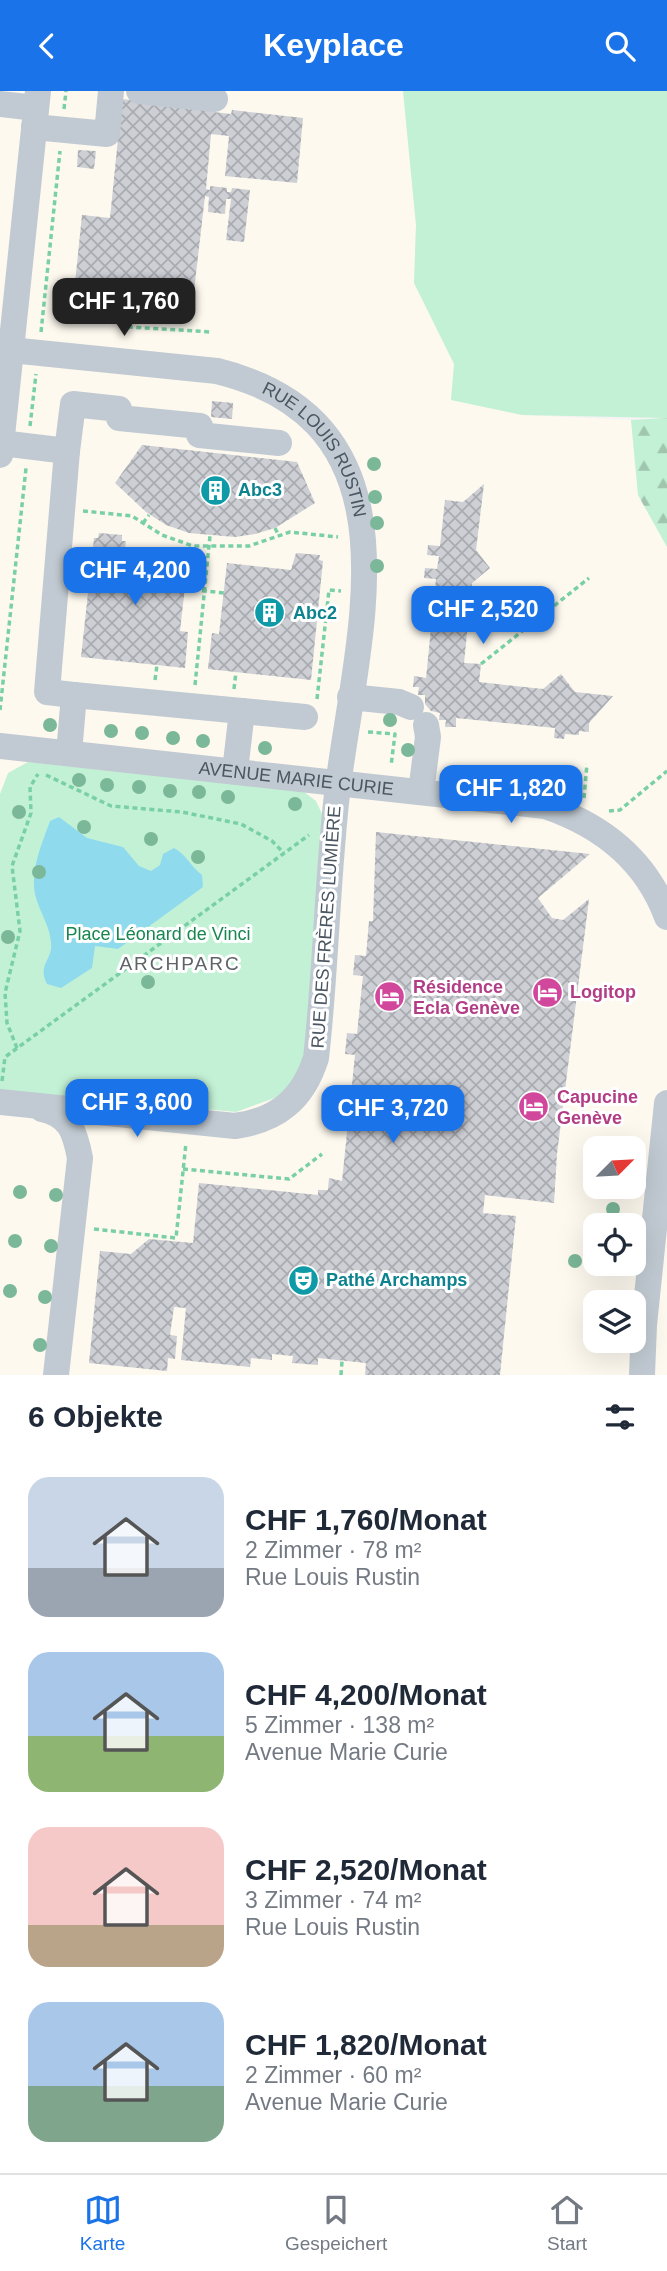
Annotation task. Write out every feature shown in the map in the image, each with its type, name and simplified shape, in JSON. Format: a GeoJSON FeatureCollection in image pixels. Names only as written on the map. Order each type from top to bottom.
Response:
{"type":"FeatureCollection","features":[{"type":"Feature","properties":{"kind":"street"},"geometry":{"type":"LineString","coordinates":[[0,104],[36,109],[62,130],[107,134],[111,91]]}},
{"type":"Feature","properties":{"kind":"street"},"geometry":{"type":"LineString","coordinates":[[139,91],[215,99]]}},
{"type":"Feature","properties":{"kind":"street"},"geometry":{"type":"LineString","coordinates":[[36,109],[6,349],[1,449],[28,447],[67,451]]}},
{"type":"Feature","properties":{"kind":"street","name":"RUE LOUIS RUSTIN"},"geometry":{"type":"LineString","coordinates":[[6,349],[204,369],[242,377],[285,398],[314,422],[334,447],[358,498],[365,539],[363,593],[338,782]]}},
{"type":"Feature","properties":{"kind":"street"},"geometry":{"type":"LineString","coordinates":[[279,443],[199,435],[200,426],[119,418],[119,409],[73,404],[47,692],[311,710]]}},
{"type":"Feature","properties":{"kind":"street"},"geometry":{"type":"LineString","coordinates":[[69,753],[74,695]]}},
{"type":"Feature","properties":{"kind":"street"},"geometry":{"type":"LineString","coordinates":[[350,697],[399,702],[418,716],[428,737],[421,792]]}},
{"type":"Feature","properties":{"kind":"street"},"geometry":{"type":"LineString","coordinates":[[235,771],[238,704]]}},
{"type":"Feature","properties":{"kind":"street","name":"AVENUE MARIE CURIE"},"geometry":{"type":"LineString","coordinates":[[0,746],[545,806],[582,821],[617,844],[650,881],[667,917]]}},
{"type":"Feature","properties":{"kind":"street","name":"RUE DES FRÈRES LUMIÈRE"},"geometry":{"type":"LineString","coordinates":[[7,1103],[235,1126],[257,1122],[288,1106],[309,1079],[318,1046],[338,782]]}},
{"type":"Feature","properties":{"kind":"street"},"geometry":{"type":"LineString","coordinates":[[7,1103],[64,1117],[74,1132],[80,1158],[56,1375]]}},
{"type":"Feature","properties":{"kind":"street"},"geometry":{"type":"LineString","coordinates":[[642,1375],[644,1325],[667,1103]]}},
{"type":"Feature","properties":{"kind":"path"},"geometry":{"type":"LineString","coordinates":[[0,710],[66,91]]}},
{"type":"Feature","properties":{"kind":"path"},"geometry":{"type":"LineString","coordinates":[[133,308],[130,327],[211,332]]}},
{"type":"Feature","properties":{"kind":"path"},"geometry":{"type":"LineString","coordinates":[[72,510],[132,516],[162,535],[209,547],[249,546],[290,532],[365,539]]}},
{"type":"Feature","properties":{"kind":"path"},"geometry":{"type":"LineString","coordinates":[[143,523],[149,515]]}},
{"type":"Feature","properties":{"kind":"path"},"geometry":{"type":"LineString","coordinates":[[275,528],[279,535]]}},
{"type":"Feature","properties":{"kind":"path"},"geometry":{"type":"LineString","coordinates":[[194,694],[210,536]]}},
{"type":"Feature","properties":{"kind":"path"},"geometry":{"type":"LineString","coordinates":[[481,664],[589,579]]}},
{"type":"Feature","properties":{"kind":"path"},"geometry":{"type":"LineString","coordinates":[[185,589],[224,593]]}},
{"type":"Feature","properties":{"kind":"path"},"geometry":{"type":"LineString","coordinates":[[311,710],[329,590],[363,593]]}},
{"type":"Feature","properties":{"kind":"path"},"geometry":{"type":"LineString","coordinates":[[154,689],[157,665]]}},
{"type":"Feature","properties":{"kind":"path"},"geometry":{"type":"LineString","coordinates":[[236,672],[238,704]]}},
{"type":"Feature","properties":{"kind":"path"},"geometry":{"type":"LineString","coordinates":[[345,729],[394,734],[390,773]]}},
{"type":"Feature","properties":{"kind":"path"},"geometry":{"type":"LineString","coordinates":[[582,821],[587,764]]}},
{"type":"Feature","properties":{"kind":"path"},"geometry":{"type":"LineString","coordinates":[[632,800],[667,771]]}},
{"type":"Feature","properties":{"kind":"path"},"geometry":{"type":"LineString","coordinates":[[17,1048],[7,1023],[5,1001],[7,978],[20,932],[12,866],[31,813],[30,787],[35,775],[42,772],[111,806],[181,812],[241,824],[272,841],[284,853]]}},
{"type":"Feature","properties":{"kind":"path"},"geometry":{"type":"LineString","coordinates":[[7,1103],[2,1062],[17,1048],[319,828],[333,830]]}},
{"type":"Feature","properties":{"kind":"path"},"geometry":{"type":"LineString","coordinates":[[71,1226],[176,1238],[187,1122]]}},
{"type":"Feature","properties":{"kind":"path"},"geometry":{"type":"LineString","coordinates":[[183,1169],[289,1179],[323,1154]]}},
{"type":"Feature","properties":{"kind":"path"},"geometry":{"type":"LineString","coordinates":[[341,1375],[342,1361]]}},
{"type":"Feature","properties":{"kind":"shaded area"},"geometry":{"type":"Polygon","coordinates":[[[0,91],[403,91],[416,225],[414,283],[454,364],[451,399],[522,415],[631,420],[638,495],[667,547],[667,1375],[0,1375],[0,91]]]}},
{"type":"Feature","properties":{"kind":"green space"},"geometry":{"type":"Polygon","coordinates":[[[403,91],[667,91],[667,418],[522,415],[451,400],[454,364],[414,283],[416,225],[403,91]]]}},
{"type":"Feature","properties":{"kind":"green space"},"geometry":{"type":"Polygon","coordinates":[[[667,418],[667,547],[638,495],[631,420],[667,418]]]}},
{"type":"Feature","properties":{"kind":"green space","name":"Place Léonard de Vinci"},"geometry":{"type":"Polygon","coordinates":[[[28,762],[303,791],[316,801],[323,816],[314,960],[302,1071],[280,1096],[236,1112],[0,1090],[0,794],[8,773],[28,762]]]}},
{"type":"Feature","properties":{"kind":"water"},"geometry":{"type":"Polygon","coordinates":[[[59,817],[87,838],[123,847],[139,866],[151,871],[160,865],[163,854],[174,848],[202,875],[203,887],[118,949],[95,946],[92,968],[61,988],[47,984],[44,977],[51,943],[37,901],[34,881],[37,861],[50,821],[59,817]]]}},
{"type":"Feature","properties":{"kind":"building"},"geometry":{"type":"Polygon","coordinates":[[[122,99],[214,109],[214,112],[231,114],[232,110],[303,118],[297,183],[225,176],[229,136],[211,134],[206,189],[210,190],[210,186],[227,188],[227,192],[231,192],[232,188],[250,190],[244,242],[226,240],[231,199],[226,199],[225,214],[208,212],[209,197],[205,196],[191,317],[137,311],[137,308],[128,307],[127,318],[72,312],[82,215],[110,218],[122,99]]]}},
{"type":"Feature","properties":{"kind":"building"},"geometry":{"type":"Polygon","coordinates":[[[78,150],[96,151],[94,169],[77,167],[78,150]]]}},
{"type":"Feature","properties":{"kind":"building"},"geometry":{"type":"Polygon","coordinates":[[[212,401],[233,403],[232,419],[211,417],[212,401]]]}},
{"type":"Feature","properties":{"kind":"building","name":"Abc3"},"geometry":{"type":"Polygon","coordinates":[[[142,445],[297,462],[315,503],[275,528],[255,534],[235,537],[189,533],[166,525],[146,512],[115,483],[142,445]]]}},
{"type":"Feature","properties":{"kind":"building"},"geometry":{"type":"Polygon","coordinates":[[[484,484],[476,550],[490,568],[472,583],[464,663],[481,664],[479,682],[543,689],[561,674],[575,692],[613,696],[589,723],[589,732],[579,731],[579,735],[565,734],[564,739],[554,738],[555,728],[456,718],[456,727],[445,727],[446,720],[439,720],[440,713],[431,711],[425,704],[425,695],[418,695],[419,687],[413,687],[414,676],[426,678],[436,579],[424,578],[425,568],[437,569],[439,556],[427,555],[428,545],[440,546],[445,500],[463,502],[484,484]]]}},
{"type":"Feature","properties":{"kind":"building"},"geometry":{"type":"Polygon","coordinates":[[[99,533],[122,535],[122,541],[126,541],[124,553],[188,560],[180,631],[188,632],[185,668],[81,657],[94,538],[98,538],[99,533]]]}},
{"type":"Feature","properties":{"kind":"building","name":"Abc2"},"geometry":{"type":"Polygon","coordinates":[[[296,553],[320,555],[319,560],[323,561],[311,680],[208,669],[212,633],[219,634],[227,563],[291,570],[296,553]]]}},
{"type":"Feature","properties":{"kind":"building"},"geometry":{"type":"Polygon","coordinates":[[[376,832],[590,854],[538,898],[552,918],[563,920],[589,899],[557,1154],[554,1203],[485,1195],[483,1213],[516,1216],[500,1375],[365,1375],[366,1363],[318,1358],[318,1365],[292,1363],[293,1356],[272,1354],[272,1360],[251,1358],[250,1367],[181,1360],[186,1308],[174,1307],[170,1335],[177,1336],[175,1359],[168,1358],[167,1371],[89,1363],[100,1251],[131,1254],[149,1239],[193,1243],[199,1183],[318,1195],[318,1190],[328,1190],[329,1178],[342,1181],[355,1055],[345,1054],[347,1033],[357,1034],[363,976],[353,975],[355,955],[366,956],[369,921],[373,921],[376,832]]]}},
{"type":"Feature","properties":{"kind":"place","name":"Abc3"},"geometry":{"type":"Point","coordinates":[215,490]}},
{"type":"Feature","properties":{"kind":"place","name":"Abc2"},"geometry":{"type":"Point","coordinates":[270,613]}},
{"type":"Feature","properties":{"kind":"place","name":"Logitop"},"geometry":{"type":"Point","coordinates":[547,992]}},
{"type":"Feature","properties":{"kind":"place","name":"Résidence Ecla Genève"},"geometry":{"type":"Point","coordinates":[390,997]}},
{"type":"Feature","properties":{"kind":"place","name":"Capucine Genève"},"geometry":{"type":"Point","coordinates":[534,1107]}},
{"type":"Feature","properties":{"kind":"place","name":"Pathé Archamps"},"geometry":{"type":"Point","coordinates":[303,1280]}},
{"type":"Feature","properties":{"kind":"district","name":"ARCHPARC"},"geometry":{"type":"Point","coordinates":[180,963]}}]}
